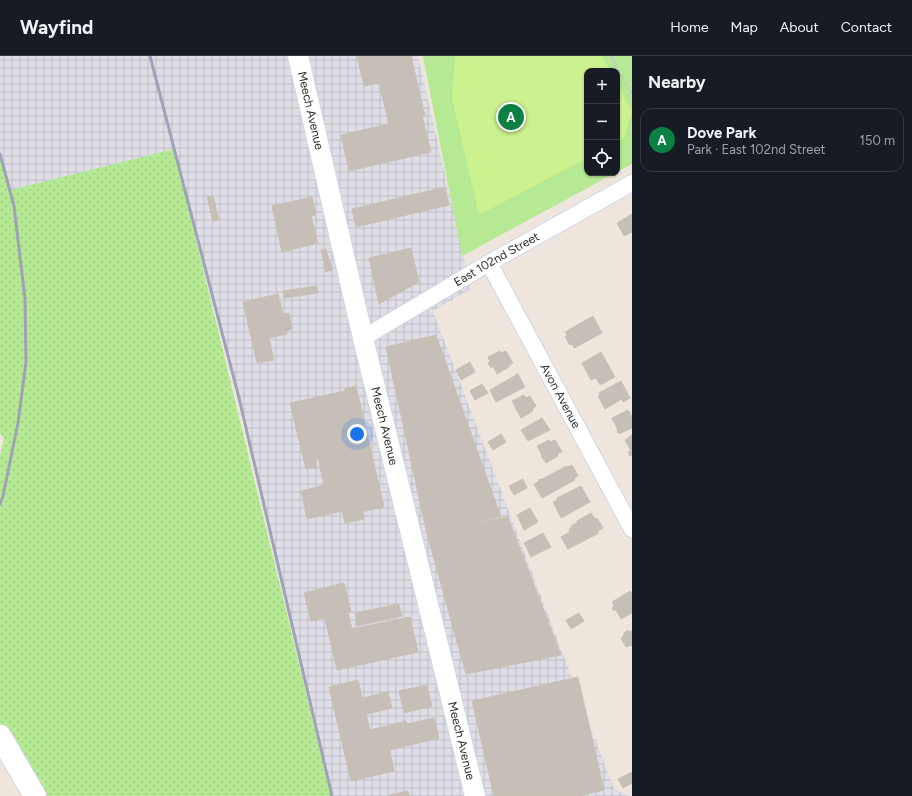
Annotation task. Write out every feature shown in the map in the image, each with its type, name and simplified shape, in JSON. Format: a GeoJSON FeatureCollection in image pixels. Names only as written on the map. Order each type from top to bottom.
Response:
{"type":"FeatureCollection","features":[{"type":"Feature","properties":{"kind":"main road"},"geometry":{"type":"LineString","coordinates":[[0,736],[35,796]]}},
{"type":"Feature","properties":{"kind":"street","name":"Meech Avenue"},"geometry":{"type":"LineString","coordinates":[[298,56],[363,338],[475,796]]}},
{"type":"Feature","properties":{"kind":"street","name":"East 102nd Street"},"geometry":{"type":"LineString","coordinates":[[363,338],[489,264],[632,183]]}},
{"type":"Feature","properties":{"kind":"street","name":"Avon Avenue"},"geometry":{"type":"LineString","coordinates":[[489,264],[632,529]]}},
{"type":"Feature","properties":{"kind":"path"},"geometry":{"type":"LineString","coordinates":[[611,56],[632,94]]}},
{"type":"Feature","properties":{"kind":"shaded area"},"geometry":{"type":"Polygon","coordinates":[[[0,56],[418,56],[471,289],[433,311],[614,789],[629,796],[332,796],[239,398],[175,149],[10,190],[0,154],[0,56]]]}},
{"type":"Feature","properties":{"kind":"green space"},"geometry":{"type":"Polygon","coordinates":[[[423,56],[632,56],[632,164],[620,170],[620,68],[584,68],[584,176],[609,176],[462,256],[423,56]]]}},
{"type":"Feature","properties":{"kind":"green space"},"geometry":{"type":"Polygon","coordinates":[[[455,56],[602,56],[608,68],[584,68],[584,160],[479,215],[452,98],[455,56]]]}},
{"type":"Feature","properties":{"kind":"green space"},"geometry":{"type":"Polygon","coordinates":[[[620,88],[632,110],[625,137],[620,140],[620,88]]]}},
{"type":"Feature","properties":{"kind":"green space"},"geometry":{"type":"Polygon","coordinates":[[[174,149],[331,796],[36,796],[0,732],[0,456],[4,438],[0,433],[0,154],[10,190],[174,149]]]}},
{"type":"Feature","properties":{"kind":"building"},"geometry":{"type":"Polygon","coordinates":[[[357,56],[411,56],[425,116],[422,116],[431,152],[349,171],[341,135],[389,124],[379,83],[364,86],[357,56]]]}},
{"type":"Feature","properties":{"kind":"building"},"geometry":{"type":"Polygon","coordinates":[[[445,187],[449,205],[356,227],[352,209],[445,187]]]}},
{"type":"Feature","properties":{"kind":"building"},"geometry":{"type":"Polygon","coordinates":[[[213,196],[219,220],[213,221],[207,197],[213,196]]]}},
{"type":"Feature","properties":{"kind":"building"},"geometry":{"type":"Polygon","coordinates":[[[312,197],[316,215],[311,216],[318,243],[282,252],[272,206],[312,197]]]}},
{"type":"Feature","properties":{"kind":"building"},"geometry":{"type":"Polygon","coordinates":[[[632,214],[632,232],[624,236],[617,223],[632,214]]]}},
{"type":"Feature","properties":{"kind":"building"},"geometry":{"type":"Polygon","coordinates":[[[411,248],[419,282],[379,304],[369,258],[411,248]]]}},
{"type":"Feature","properties":{"kind":"building"},"geometry":{"type":"Polygon","coordinates":[[[326,249],[332,270],[326,272],[321,250],[326,249]]]}},
{"type":"Feature","properties":{"kind":"building"},"geometry":{"type":"Polygon","coordinates":[[[317,286],[318,293],[284,298],[283,291],[317,286]]]}},
{"type":"Feature","properties":{"kind":"building"},"geometry":{"type":"Polygon","coordinates":[[[278,294],[283,314],[289,313],[292,329],[286,331],[287,334],[269,338],[274,360],[257,363],[243,302],[278,294]]]}},
{"type":"Feature","properties":{"kind":"building"},"geometry":{"type":"Polygon","coordinates":[[[593,316],[602,333],[574,348],[565,337],[567,335],[565,332],[593,316]]]}},
{"type":"Feature","properties":{"kind":"building"},"geometry":{"type":"Polygon","coordinates":[[[436,335],[501,517],[427,534],[386,347],[436,335]]]}},
{"type":"Feature","properties":{"kind":"building"},"geometry":{"type":"Polygon","coordinates":[[[500,351],[501,353],[506,351],[513,363],[497,374],[493,366],[491,368],[488,363],[490,362],[488,357],[500,351]]]}},
{"type":"Feature","properties":{"kind":"building"},"geometry":{"type":"Polygon","coordinates":[[[601,352],[615,377],[600,385],[596,378],[591,380],[582,363],[601,352]]]}},
{"type":"Feature","properties":{"kind":"building"},"geometry":{"type":"Polygon","coordinates":[[[470,362],[475,372],[461,380],[456,370],[470,362]]]}},
{"type":"Feature","properties":{"kind":"building"},"geometry":{"type":"Polygon","coordinates":[[[518,374],[525,387],[496,402],[490,390],[518,374]]]}},
{"type":"Feature","properties":{"kind":"building"},"geometry":{"type":"Polygon","coordinates":[[[621,381],[630,398],[623,402],[622,399],[605,409],[598,396],[600,395],[599,393],[621,381]]]}},
{"type":"Feature","properties":{"kind":"building"},"geometry":{"type":"Polygon","coordinates":[[[482,384],[488,393],[475,400],[470,391],[482,384]]]}},
{"type":"Feature","properties":{"kind":"building"},"geometry":{"type":"Polygon","coordinates":[[[356,386],[384,507],[362,512],[364,519],[345,523],[342,511],[307,519],[301,491],[324,485],[318,458],[315,459],[317,467],[306,469],[290,403],[345,391],[344,389],[356,386]]]}},
{"type":"Feature","properties":{"kind":"building"},"geometry":{"type":"Polygon","coordinates":[[[524,395],[526,398],[530,396],[536,406],[532,409],[533,411],[521,418],[512,401],[524,395]]]}},
{"type":"Feature","properties":{"kind":"building"},"geometry":{"type":"Polygon","coordinates":[[[628,410],[632,417],[632,428],[619,434],[612,418],[628,410]]]}},
{"type":"Feature","properties":{"kind":"building"},"geometry":{"type":"Polygon","coordinates":[[[542,418],[550,430],[528,441],[521,430],[542,418]]]}},
{"type":"Feature","properties":{"kind":"building"},"geometry":{"type":"Polygon","coordinates":[[[501,434],[506,442],[493,450],[488,442],[501,434]]]}},
{"type":"Feature","properties":{"kind":"building"},"geometry":{"type":"Polygon","coordinates":[[[632,435],[632,455],[630,456],[628,452],[631,451],[625,440],[632,435]]]}},
{"type":"Feature","properties":{"kind":"building"},"geometry":{"type":"Polygon","coordinates":[[[549,440],[550,442],[555,440],[562,452],[546,463],[537,446],[549,440]]]}},
{"type":"Feature","properties":{"kind":"building"},"geometry":{"type":"Polygon","coordinates":[[[572,465],[578,476],[574,478],[575,480],[542,498],[534,484],[539,481],[538,480],[572,465]]]}},
{"type":"Feature","properties":{"kind":"building"},"geometry":{"type":"Polygon","coordinates":[[[523,479],[527,488],[514,495],[509,486],[523,479]]]}},
{"type":"Feature","properties":{"kind":"building"},"geometry":{"type":"Polygon","coordinates":[[[581,486],[590,502],[561,518],[553,502],[557,500],[557,498],[581,486]]]}},
{"type":"Feature","properties":{"kind":"building"},"geometry":{"type":"Polygon","coordinates":[[[530,508],[538,522],[524,530],[517,515],[530,508]]]}},
{"type":"Feature","properties":{"kind":"building"},"geometry":{"type":"Polygon","coordinates":[[[591,513],[595,519],[597,518],[603,528],[598,531],[599,533],[568,549],[561,537],[570,532],[569,529],[577,523],[577,521],[591,513]]]}},
{"type":"Feature","properties":{"kind":"building"},"geometry":{"type":"Polygon","coordinates":[[[508,517],[561,655],[466,674],[427,534],[508,517]]]}},
{"type":"Feature","properties":{"kind":"building"},"geometry":{"type":"Polygon","coordinates":[[[543,533],[551,547],[531,557],[524,543],[543,533]]]}},
{"type":"Feature","properties":{"kind":"building"},"geometry":{"type":"Polygon","coordinates":[[[344,583],[351,612],[311,621],[304,593],[344,583]]]}},
{"type":"Feature","properties":{"kind":"building"},"geometry":{"type":"Polygon","coordinates":[[[630,591],[632,593],[632,613],[621,619],[616,610],[614,611],[612,608],[614,606],[612,602],[630,591]]]}},
{"type":"Feature","properties":{"kind":"building"},"geometry":{"type":"Polygon","coordinates":[[[399,604],[402,616],[357,626],[355,613],[399,604]]]}},
{"type":"Feature","properties":{"kind":"building"},"geometry":{"type":"Polygon","coordinates":[[[348,613],[352,629],[410,617],[418,652],[337,670],[325,618],[348,613]]]}},
{"type":"Feature","properties":{"kind":"building"},"geometry":{"type":"Polygon","coordinates":[[[579,613],[584,621],[571,629],[566,620],[579,613]]]}},
{"type":"Feature","properties":{"kind":"building"},"geometry":{"type":"Polygon","coordinates":[[[628,630],[629,632],[632,631],[632,645],[626,647],[621,638],[628,630]]]}},
{"type":"Feature","properties":{"kind":"building"},"geometry":{"type":"Polygon","coordinates":[[[578,677],[604,790],[579,796],[494,796],[472,701],[578,677]]]}},
{"type":"Feature","properties":{"kind":"building"},"geometry":{"type":"Polygon","coordinates":[[[358,680],[370,730],[406,721],[407,724],[434,718],[439,738],[390,750],[394,771],[351,781],[329,687],[358,680]]]}},
{"type":"Feature","properties":{"kind":"building"},"geometry":{"type":"Polygon","coordinates":[[[427,685],[432,706],[404,713],[399,691],[427,685]]]}},
{"type":"Feature","properties":{"kind":"building"},"geometry":{"type":"Polygon","coordinates":[[[388,692],[392,708],[367,714],[363,698],[388,692]]]}},
{"type":"Feature","properties":{"kind":"building"},"geometry":{"type":"Polygon","coordinates":[[[632,772],[632,783],[623,788],[618,779],[632,772]]]}},
{"type":"Feature","properties":{"kind":"building"},"geometry":{"type":"Polygon","coordinates":[[[408,791],[409,796],[389,796],[389,795],[408,791]]]}},
{"type":"Feature","properties":{"kind":"railway"},"geometry":{"type":"LineString","coordinates":[[150,56],[239,398],[332,796]]}},
{"type":"Feature","properties":{"kind":"railway"},"geometry":{"type":"LineString","coordinates":[[0,154],[14,206],[25,299],[26,362],[18,423],[0,504]]}},
{"type":"Feature","properties":{"kind":"place","name":"Dove Park"},"geometry":{"type":"Point","coordinates":[511,117]}}]}
